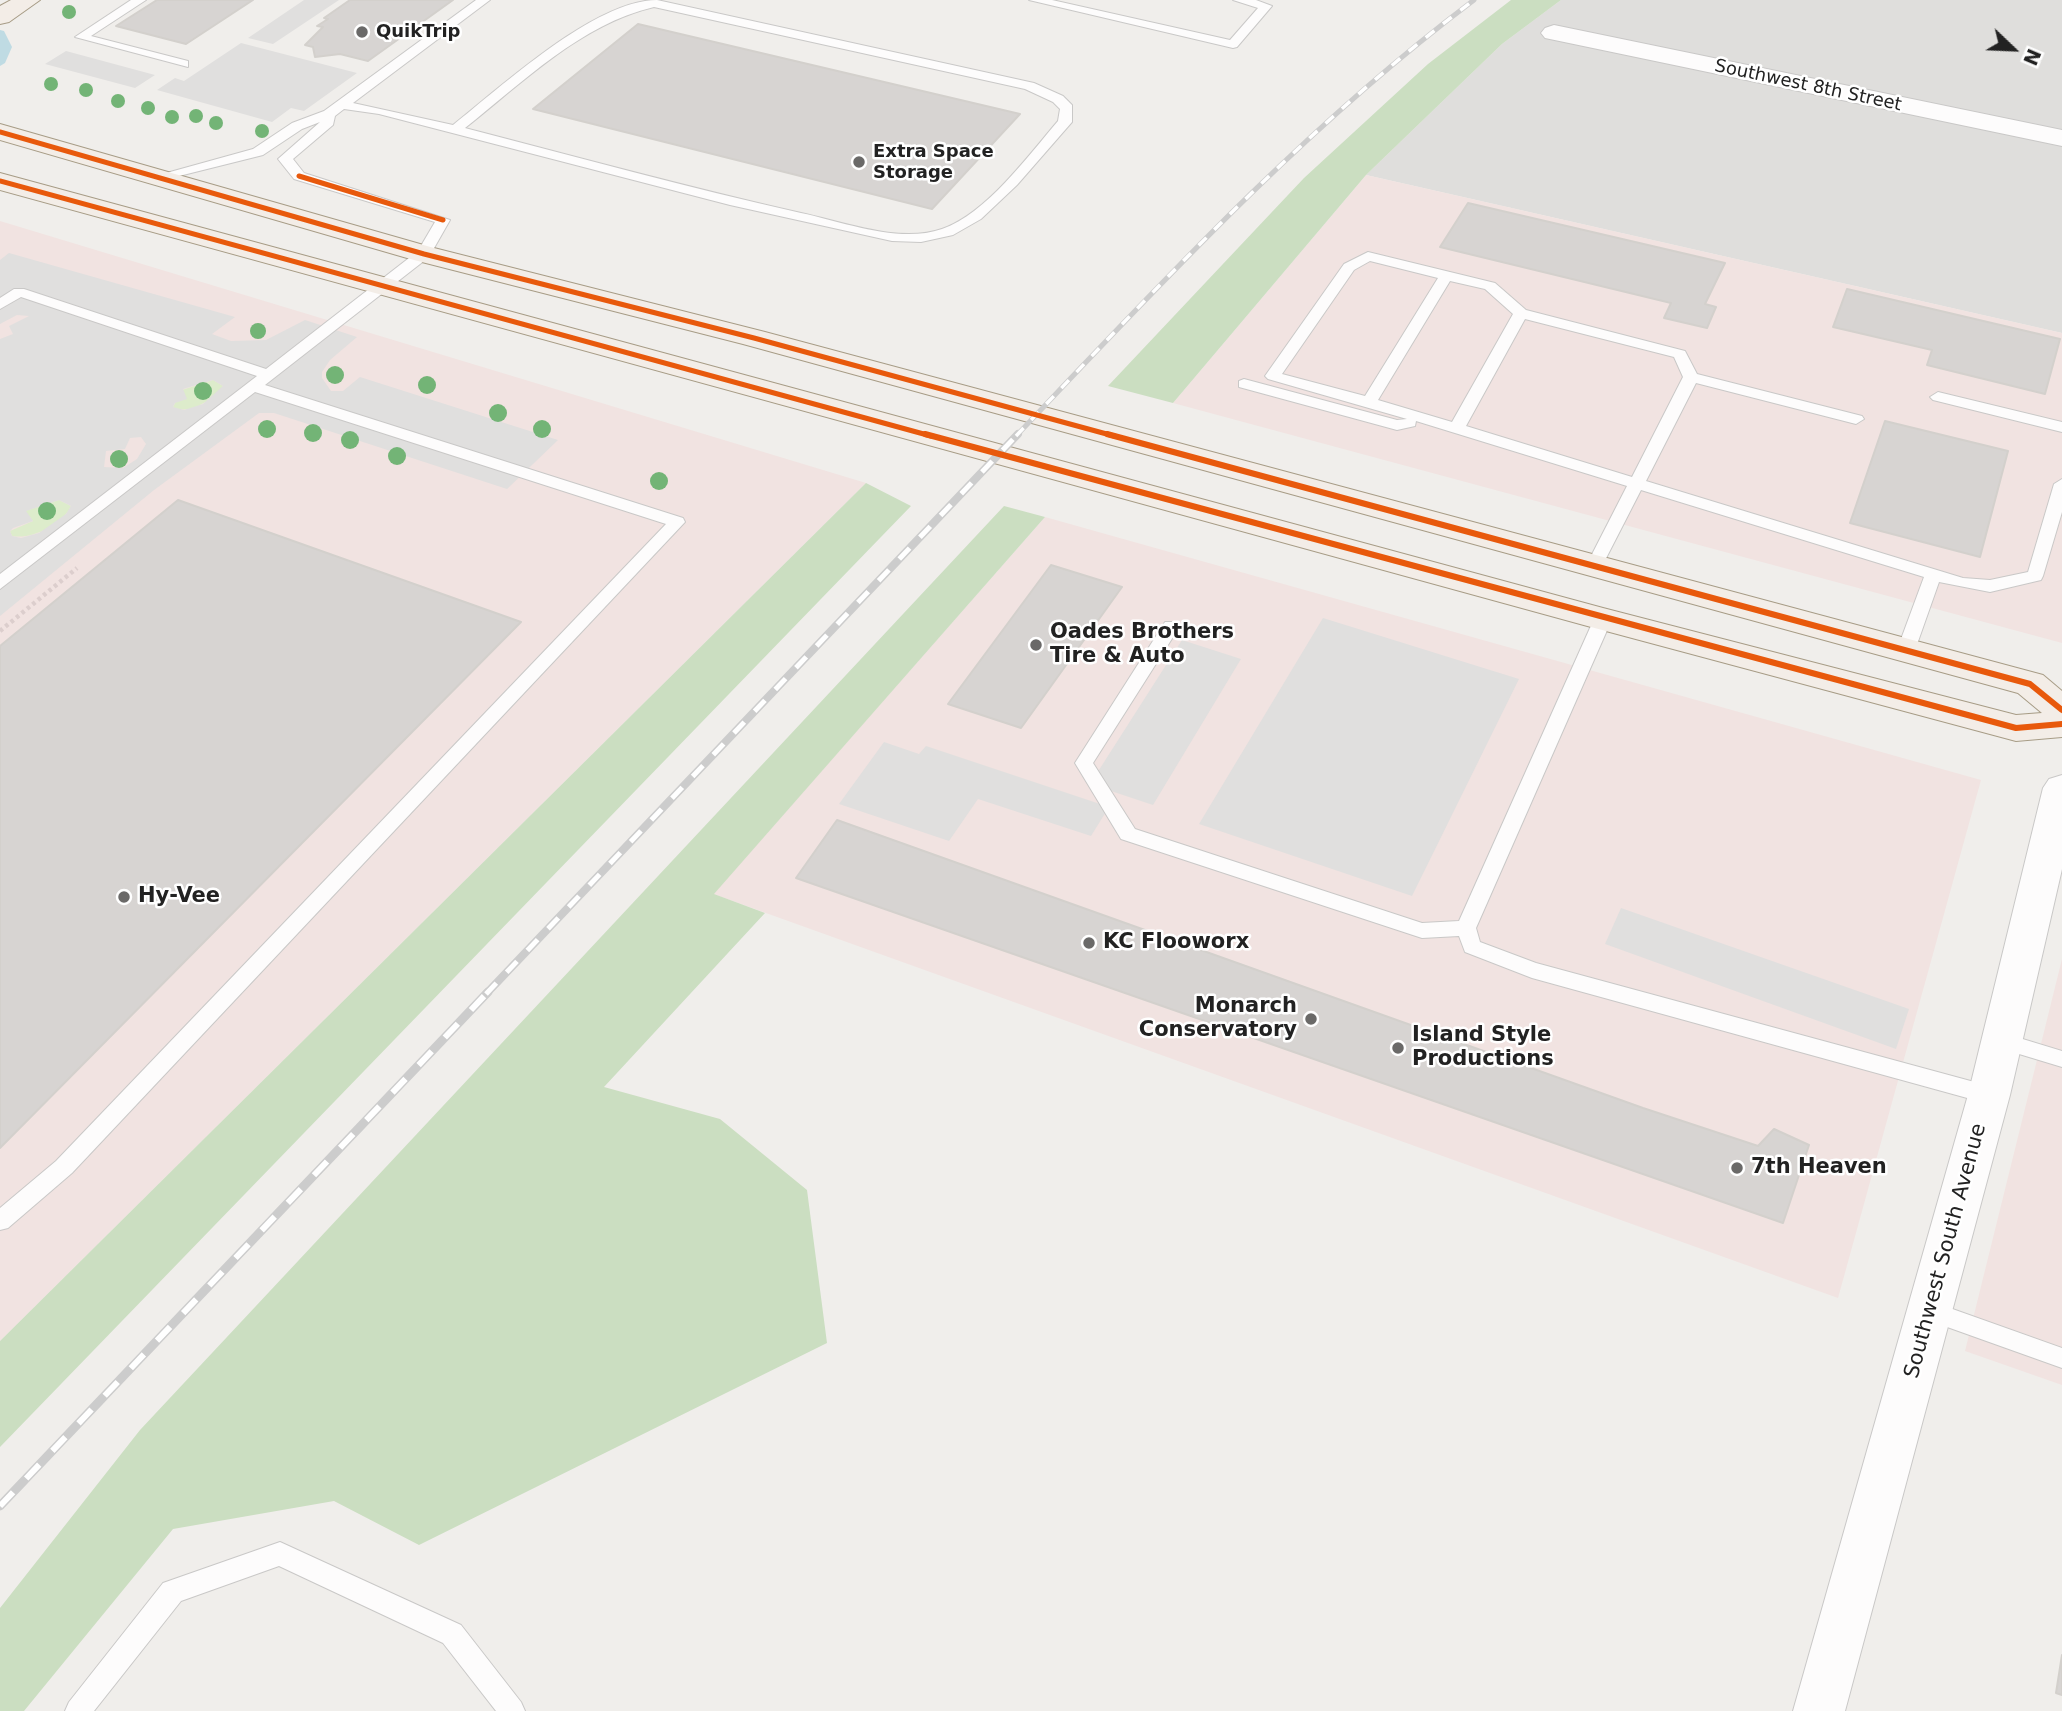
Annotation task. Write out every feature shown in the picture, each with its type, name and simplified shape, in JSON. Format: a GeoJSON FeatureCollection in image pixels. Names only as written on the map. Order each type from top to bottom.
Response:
{"type":"FeatureCollection","features":[{"type":"Feature","properties":{"kind":"main road"},"geometry":{"type":"LineString","coordinates":[[0,108],[158,152],[152,176]]}},
{"type":"Feature","properties":{"kind":"main road"},"geometry":{"type":"LineString","coordinates":[[0,132],[424,254],[792,349],[2030,684],[2062,710]]}},
{"type":"Feature","properties":{"kind":"main road"},"geometry":{"type":"LineString","coordinates":[[0,181],[1602,619],[2016,728],[2062,724]]}},
{"type":"Feature","properties":{"kind":"street","name":"Southwest 8th Street"},"geometry":{"type":"LineString","coordinates":[[1554,33],[2062,138]]}},
{"type":"Feature","properties":{"kind":"street","name":"Southwest South Avenue"},"geometry":{"type":"LineString","coordinates":[[1819,1711],[1989,1095],[2062,788]]}},
{"type":"Feature","properties":{"kind":"lane"},"geometry":{"type":"LineString","coordinates":[[140,0],[81,37],[183,64]]}},
{"type":"Feature","properties":{"kind":"lane"},"geometry":{"type":"LineString","coordinates":[[152,176],[258,152],[297,126],[335,109],[484,0]]}},
{"type":"Feature","properties":{"kind":"lane"},"geometry":{"type":"LineString","coordinates":[[1035,0],[1233,44],[1266,6],[1239,0]]}},
{"type":"Feature","properties":{"kind":"lane"},"geometry":{"type":"LineString","coordinates":[[335,109],[379,110],[455,130],[730,201],[892,237],[921,238],[948,232],[976,216],[1012,182],[1065,122],[1067,108],[1058,99],[1029,86],[654,3],[619,10],[592,26],[455,130]]}},
{"type":"Feature","properties":{"kind":"lane"},"geometry":{"type":"LineString","coordinates":[[0,583],[424,254],[443,220],[299,176],[285,159],[328,122],[335,109]]}},
{"type":"Feature","properties":{"kind":"lane"},"geometry":{"type":"LineString","coordinates":[[1690,377],[1680,354],[1521,313],[1490,286],[1368,256],[1349,267],[1273,376],[1369,402],[1962,583],[1990,586],[2035,576],[2058,521],[2062,484]]}},
{"type":"Feature","properties":{"kind":"lane"},"geometry":{"type":"LineString","coordinates":[[1369,402],[1446,275]]}},
{"type":"Feature","properties":{"kind":"lane"},"geometry":{"type":"LineString","coordinates":[[0,286],[261,381],[677,522],[64,1167],[0,1222]]}},
{"type":"Feature","properties":{"kind":"lane"},"geometry":{"type":"LineString","coordinates":[[0,305],[19,292]]}},
{"type":"Feature","properties":{"kind":"lane"},"geometry":{"type":"LineString","coordinates":[[1456,430],[1521,313]]}},
{"type":"Feature","properties":{"kind":"lane"},"geometry":{"type":"LineString","coordinates":[[1594,566],[1690,377]]}},
{"type":"Feature","properties":{"kind":"lane"},"geometry":{"type":"LineString","coordinates":[[1690,377],[1856,419]]}},
{"type":"Feature","properties":{"kind":"lane"},"geometry":{"type":"LineString","coordinates":[[1244,384],[1397,425],[1424,420]]}},
{"type":"Feature","properties":{"kind":"lane"},"geometry":{"type":"LineString","coordinates":[[1938,397],[2062,427]]}},
{"type":"Feature","properties":{"kind":"lane"},"geometry":{"type":"LineString","coordinates":[[1906,650],[1933,575]]}},
{"type":"Feature","properties":{"kind":"lane"},"geometry":{"type":"LineString","coordinates":[[1602,619],[1466,928],[1472,947],[1532,970],[1989,1095]]}},
{"type":"Feature","properties":{"kind":"lane"},"geometry":{"type":"LineString","coordinates":[[1171,626],[1084,763],[1128,834],[1422,931],[1466,928]]}},
{"type":"Feature","properties":{"kind":"lane"},"geometry":{"type":"LineString","coordinates":[[2003,1041],[2062,1059]]}},
{"type":"Feature","properties":{"kind":"lane"},"geometry":{"type":"LineString","coordinates":[[1930,1311],[2062,1358]]}},
{"type":"Feature","properties":{"kind":"lane"},"geometry":{"type":"LineString","coordinates":[[78,1711],[172,1592],[280,1555],[452,1634],[512,1711]]}},
{"type":"Feature","properties":{"kind":"shaded area"},"geometry":{"type":"Polygon","coordinates":[[[304,0],[339,0],[273,44],[248,38],[304,0]]]}},
{"type":"Feature","properties":{"kind":"shaded area"},"geometry":{"type":"Polygon","coordinates":[[[1561,0],[2062,0],[2062,333],[1366,175],[1502,44],[1561,0]]]}},
{"type":"Feature","properties":{"kind":"shaded area"},"geometry":{"type":"Polygon","coordinates":[[[241,43],[357,73],[304,111],[291,108],[272,122],[157,90],[175,78],[184,81],[241,43]]]}},
{"type":"Feature","properties":{"kind":"shaded area"},"geometry":{"type":"Polygon","coordinates":[[[66,51],[155,75],[135,88],[45,64],[66,51]]]}},
{"type":"Feature","properties":{"kind":"shaded area"},"geometry":{"type":"Polygon","coordinates":[[[1366,175],[2062,333],[2062,643],[1173,403],[1366,175]]]}},
{"type":"Feature","properties":{"kind":"shaded area"},"geometry":{"type":"Polygon","coordinates":[[[0,221],[866,483],[0,1341],[0,221]]]}},
{"type":"Feature","properties":{"kind":"shaded area"},"geometry":{"type":"Polygon","coordinates":[[[9,253],[235,317],[212,334],[231,341],[266,340],[305,320],[357,337],[330,360],[322,372],[322,378],[331,391],[343,391],[360,377],[558,440],[507,489],[274,413],[259,413],[154,490],[0,616],[0,339],[13,334],[9,326],[29,316],[17,315],[0,324],[0,260],[9,253]],[[213,380],[183,389],[187,399],[175,403],[173,407],[184,410],[203,404],[223,386],[213,380]],[[141,437],[130,438],[125,449],[106,451],[104,467],[123,468],[137,459],[146,444],[141,437]],[[59,500],[26,511],[33,521],[13,528],[10,531],[12,536],[21,538],[39,533],[66,514],[71,506],[59,500]]]}},
{"type":"Feature","properties":{"kind":"shaded area"},"geometry":{"type":"Polygon","coordinates":[[[1045,517],[1981,780],[1838,1298],[713,894],[1045,517]]]}},
{"type":"Feature","properties":{"kind":"shaded area"},"geometry":{"type":"Polygon","coordinates":[[[1323,618],[1519,679],[1412,896],[1199,824],[1323,618]]]}},
{"type":"Feature","properties":{"kind":"shaded area"},"geometry":{"type":"Polygon","coordinates":[[[1182,640],[1241,659],[1153,805],[1090,784],[1182,640]]]}},
{"type":"Feature","properties":{"kind":"shaded area"},"geometry":{"type":"Polygon","coordinates":[[[884,742],[919,754],[926,746],[1109,807],[1091,836],[978,799],[949,841],[839,804],[884,742]]]}},
{"type":"Feature","properties":{"kind":"shaded area"},"geometry":{"type":"Polygon","coordinates":[[[1621,908],[1909,1009],[1896,1049],[1605,944],[1621,908]]]}},
{"type":"Feature","properties":{"kind":"shaded area"},"geometry":{"type":"Polygon","coordinates":[[[2062,959],[2062,1385],[1965,1351],[2062,959]]]}},
{"type":"Feature","properties":{"kind":"green space"},"geometry":{"type":"Polygon","coordinates":[[[1511,0],[1561,0],[1502,44],[1366,175],[1173,403],[1108,386],[1304,178],[1428,64],[1511,0]]]}},
{"type":"Feature","properties":{"kind":"green space"},"geometry":{"type":"Polygon","coordinates":[[[213,380],[223,386],[207,401],[193,408],[173,407],[182,390],[213,380]]]}},
{"type":"Feature","properties":{"kind":"green space"},"geometry":{"type":"Polygon","coordinates":[[[866,483],[911,506],[0,1447],[0,1341],[866,483]]]}},
{"type":"Feature","properties":{"kind":"green space"},"geometry":{"type":"Polygon","coordinates":[[[59,500],[71,506],[61,519],[29,536],[12,536],[10,531],[33,521],[25,511],[59,500]]]}},
{"type":"Feature","properties":{"kind":"green space"},"geometry":{"type":"Polygon","coordinates":[[[1004,506],[1045,517],[714,894],[765,913],[604,1087],[720,1119],[807,1190],[827,1343],[419,1545],[334,1501],[173,1529],[24,1711],[0,1711],[0,1608],[140,1430],[1004,506]]]}},
{"type":"Feature","properties":{"kind":"building"},"geometry":{"type":"Polygon","coordinates":[[[157,0],[253,0],[186,44],[116,26],[157,0]]]}},
{"type":"Feature","properties":{"kind":"building","name":"QuikTrip"},"geometry":{"type":"Polygon","coordinates":[[[350,0],[453,0],[368,61],[340,54],[315,57],[313,47],[305,45],[323,27],[317,26],[328,19],[324,18],[350,0]]]}},
{"type":"Feature","properties":{"kind":"building","name":"Extra Space Storage"},"geometry":{"type":"Polygon","coordinates":[[[638,24],[1020,114],[932,209],[533,109],[638,24]]]}},
{"type":"Feature","properties":{"kind":"building"},"geometry":{"type":"Polygon","coordinates":[[[1468,203],[1725,263],[1705,304],[1716,307],[1707,328],[1664,318],[1671,303],[1440,247],[1468,203]]]}},
{"type":"Feature","properties":{"kind":"building"},"geometry":{"type":"Polygon","coordinates":[[[1847,289],[2060,339],[2045,394],[1927,365],[1932,350],[1833,327],[1847,289]]]}},
{"type":"Feature","properties":{"kind":"building"},"geometry":{"type":"Polygon","coordinates":[[[1885,421],[2008,451],[1980,557],[1850,523],[1885,421]]]}},
{"type":"Feature","properties":{"kind":"building","name":"Hy-Vee"},"geometry":{"type":"Polygon","coordinates":[[[178,500],[521,622],[0,1148],[0,646],[178,500]]]}},
{"type":"Feature","properties":{"kind":"building","name":"Oades Brothers Tire & Auto"},"geometry":{"type":"Polygon","coordinates":[[[1051,565],[1122,587],[1021,728],[948,704],[1051,565]]]}},
{"type":"Feature","properties":{"kind":"building"},"geometry":{"type":"Polygon","coordinates":[[[837,820],[1643,1108],[1758,1146],[1774,1129],[1809,1145],[1783,1223],[796,878],[837,820]]]}},
{"type":"Feature","properties":{"kind":"building"},"geometry":{"type":"Polygon","coordinates":[[[2062,1655],[2062,1695],[2056,1693],[2062,1655]]]}},
{"type":"Feature","properties":{"kind":"waterway"},"geometry":{"type":"LineString","coordinates":[[0,33],[7,47],[0,63]]}},
{"type":"Feature","properties":{"kind":"railway"},"geometry":{"type":"LineString","coordinates":[[1016,436],[1180,264],[1293,153],[1412,49],[1474,0]]}},
{"type":"Feature","properties":{"kind":"railway"},"geometry":{"type":"LineString","coordinates":[[486,994],[1018,434]]}},
{"type":"Feature","properties":{"kind":"railway"},"geometry":{"type":"LineString","coordinates":[[0,1506],[488,992]]}},
{"type":"Feature","properties":{"kind":"cycle path"},"geometry":{"type":"LineString","coordinates":[[0,132],[424,254],[754,338],[2030,684],[2062,710]]}},
{"type":"Feature","properties":{"kind":"cycle path"},"geometry":{"type":"LineString","coordinates":[[299,176],[443,220]]}},
{"type":"Feature","properties":{"kind":"cycle path"},"geometry":{"type":"LineString","coordinates":[[0,181],[1603,619],[2016,728],[2062,724]]}},
{"type":"Feature","properties":{"kind":"place","name":"QuikTrip"},"geometry":{"type":"Point","coordinates":[362,32]}},
{"type":"Feature","properties":{"kind":"place","name":"Extra Space Storage"},"geometry":{"type":"Point","coordinates":[859,162]}},
{"type":"Feature","properties":{"kind":"place","name":"Oades Brothers Tire & Auto"},"geometry":{"type":"Point","coordinates":[1036,645]}},
{"type":"Feature","properties":{"kind":"place","name":"Hy-Vee"},"geometry":{"type":"Point","coordinates":[124,897]}},
{"type":"Feature","properties":{"kind":"place","name":"KC Flooworx"},"geometry":{"type":"Point","coordinates":[1089,943]}},
{"type":"Feature","properties":{"kind":"place","name":"Monarch Conservatory"},"geometry":{"type":"Point","coordinates":[1311,1019]}},
{"type":"Feature","properties":{"kind":"place","name":"Island Style Productions"},"geometry":{"type":"Point","coordinates":[1398,1048]}},
{"type":"Feature","properties":{"kind":"place","name":"7th Heaven"},"geometry":{"type":"Point","coordinates":[1737,1168]}}]}
